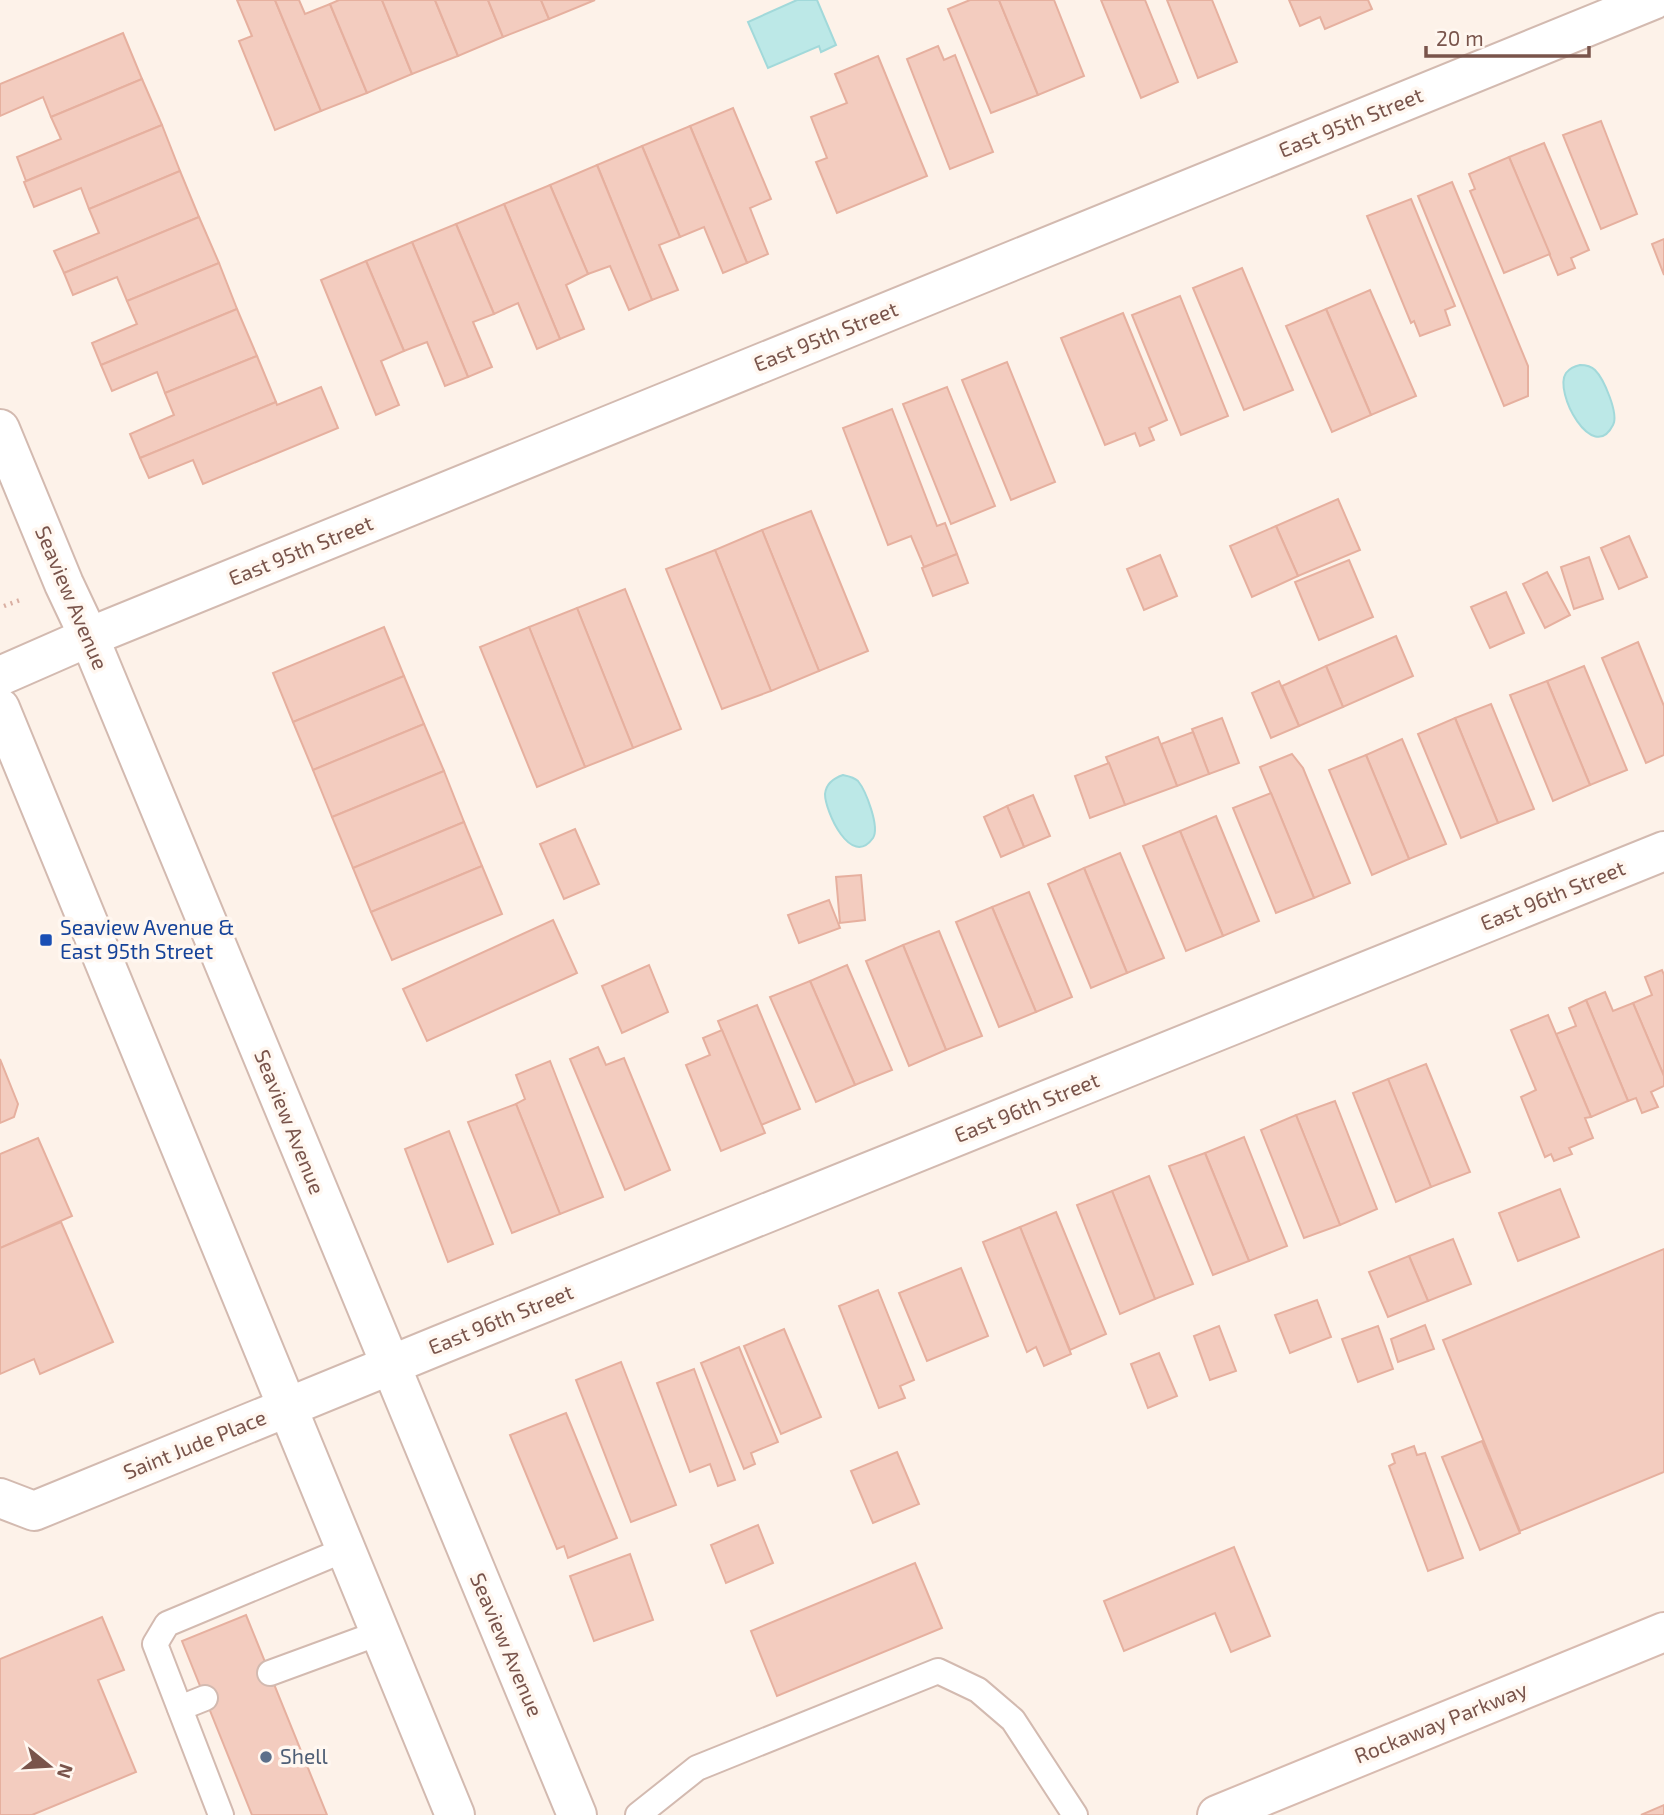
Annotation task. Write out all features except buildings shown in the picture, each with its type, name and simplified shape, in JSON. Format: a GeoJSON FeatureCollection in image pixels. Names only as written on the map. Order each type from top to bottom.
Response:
{"type":"FeatureCollection","features":[{"type":"Feature","properties":{"kind":"street","name":"East 95th Street"},"geometry":{"type":"LineString","coordinates":[[0,676],[89,637],[1653,0]]}},
{"type":"Feature","properties":{"kind":"street","name":"Seaview Avenue"},"geometry":{"type":"LineString","coordinates":[[0,429],[64,584],[89,637],[577,1815]]}},
{"type":"Feature","properties":{"kind":"street"},"geometry":{"type":"LineString","coordinates":[[0,708],[455,1815]]}},
{"type":"Feature","properties":{"kind":"street","name":"East 96th Street"},"geometry":{"type":"LineString","coordinates":[[390,1365],[1664,851]]}},
{"type":"Feature","properties":{"kind":"street","name":"Saint Jude Place"},"geometry":{"type":"LineString","coordinates":[[0,1498],[34,1511],[390,1365]]}},
{"type":"Feature","properties":{"kind":"street","name":"Rockaway Parkway"},"geometry":{"type":"LineString","coordinates":[[1217,1815],[1664,1632]]}},
{"type":"Feature","properties":{"kind":"lane"},"geometry":{"type":"LineString","coordinates":[[221,1815],[155,1644],[167,1624],[344,1550]]}},
{"type":"Feature","properties":{"kind":"lane"},"geometry":{"type":"LineString","coordinates":[[270,1674],[379,1633]]}},
{"type":"Feature","properties":{"kind":"lane"},"geometry":{"type":"LineString","coordinates":[[638,1815],[696,1768],[938,1671],[978,1689],[1013,1720],[1075,1815]]}},
{"type":"Feature","properties":{"kind":"lane"},"geometry":{"type":"LineString","coordinates":[[180,1708],[205,1698]]}},
{"type":"Feature","properties":{"kind":"water"},"geometry":{"type":"Polygon","coordinates":[[[797,0],[817,0],[836,45],[821,52],[819,46],[768,68],[748,22],[797,0]]]}},
{"type":"Feature","properties":{"kind":"water"},"geometry":{"type":"Polygon","coordinates":[[[1580,365],[1595,370],[1610,397],[1614,420],[1605,435],[1595,436],[1586,431],[1577,421],[1565,395],[1563,382],[1566,373],[1580,365]]]}},
{"type":"Feature","properties":{"kind":"water"},"geometry":{"type":"Polygon","coordinates":[[[843,775],[858,781],[871,809],[875,833],[865,846],[856,847],[848,842],[834,824],[829,812],[825,794],[827,787],[843,775]]]}},
{"type":"Feature","properties":{"kind":"place","name":"Seaview Avenue & East 95th Street"},"geometry":{"type":"Point","coordinates":[46,940]}},
{"type":"Feature","properties":{"kind":"place","name":"Shell"},"geometry":{"type":"Point","coordinates":[266,1757]}}]}
